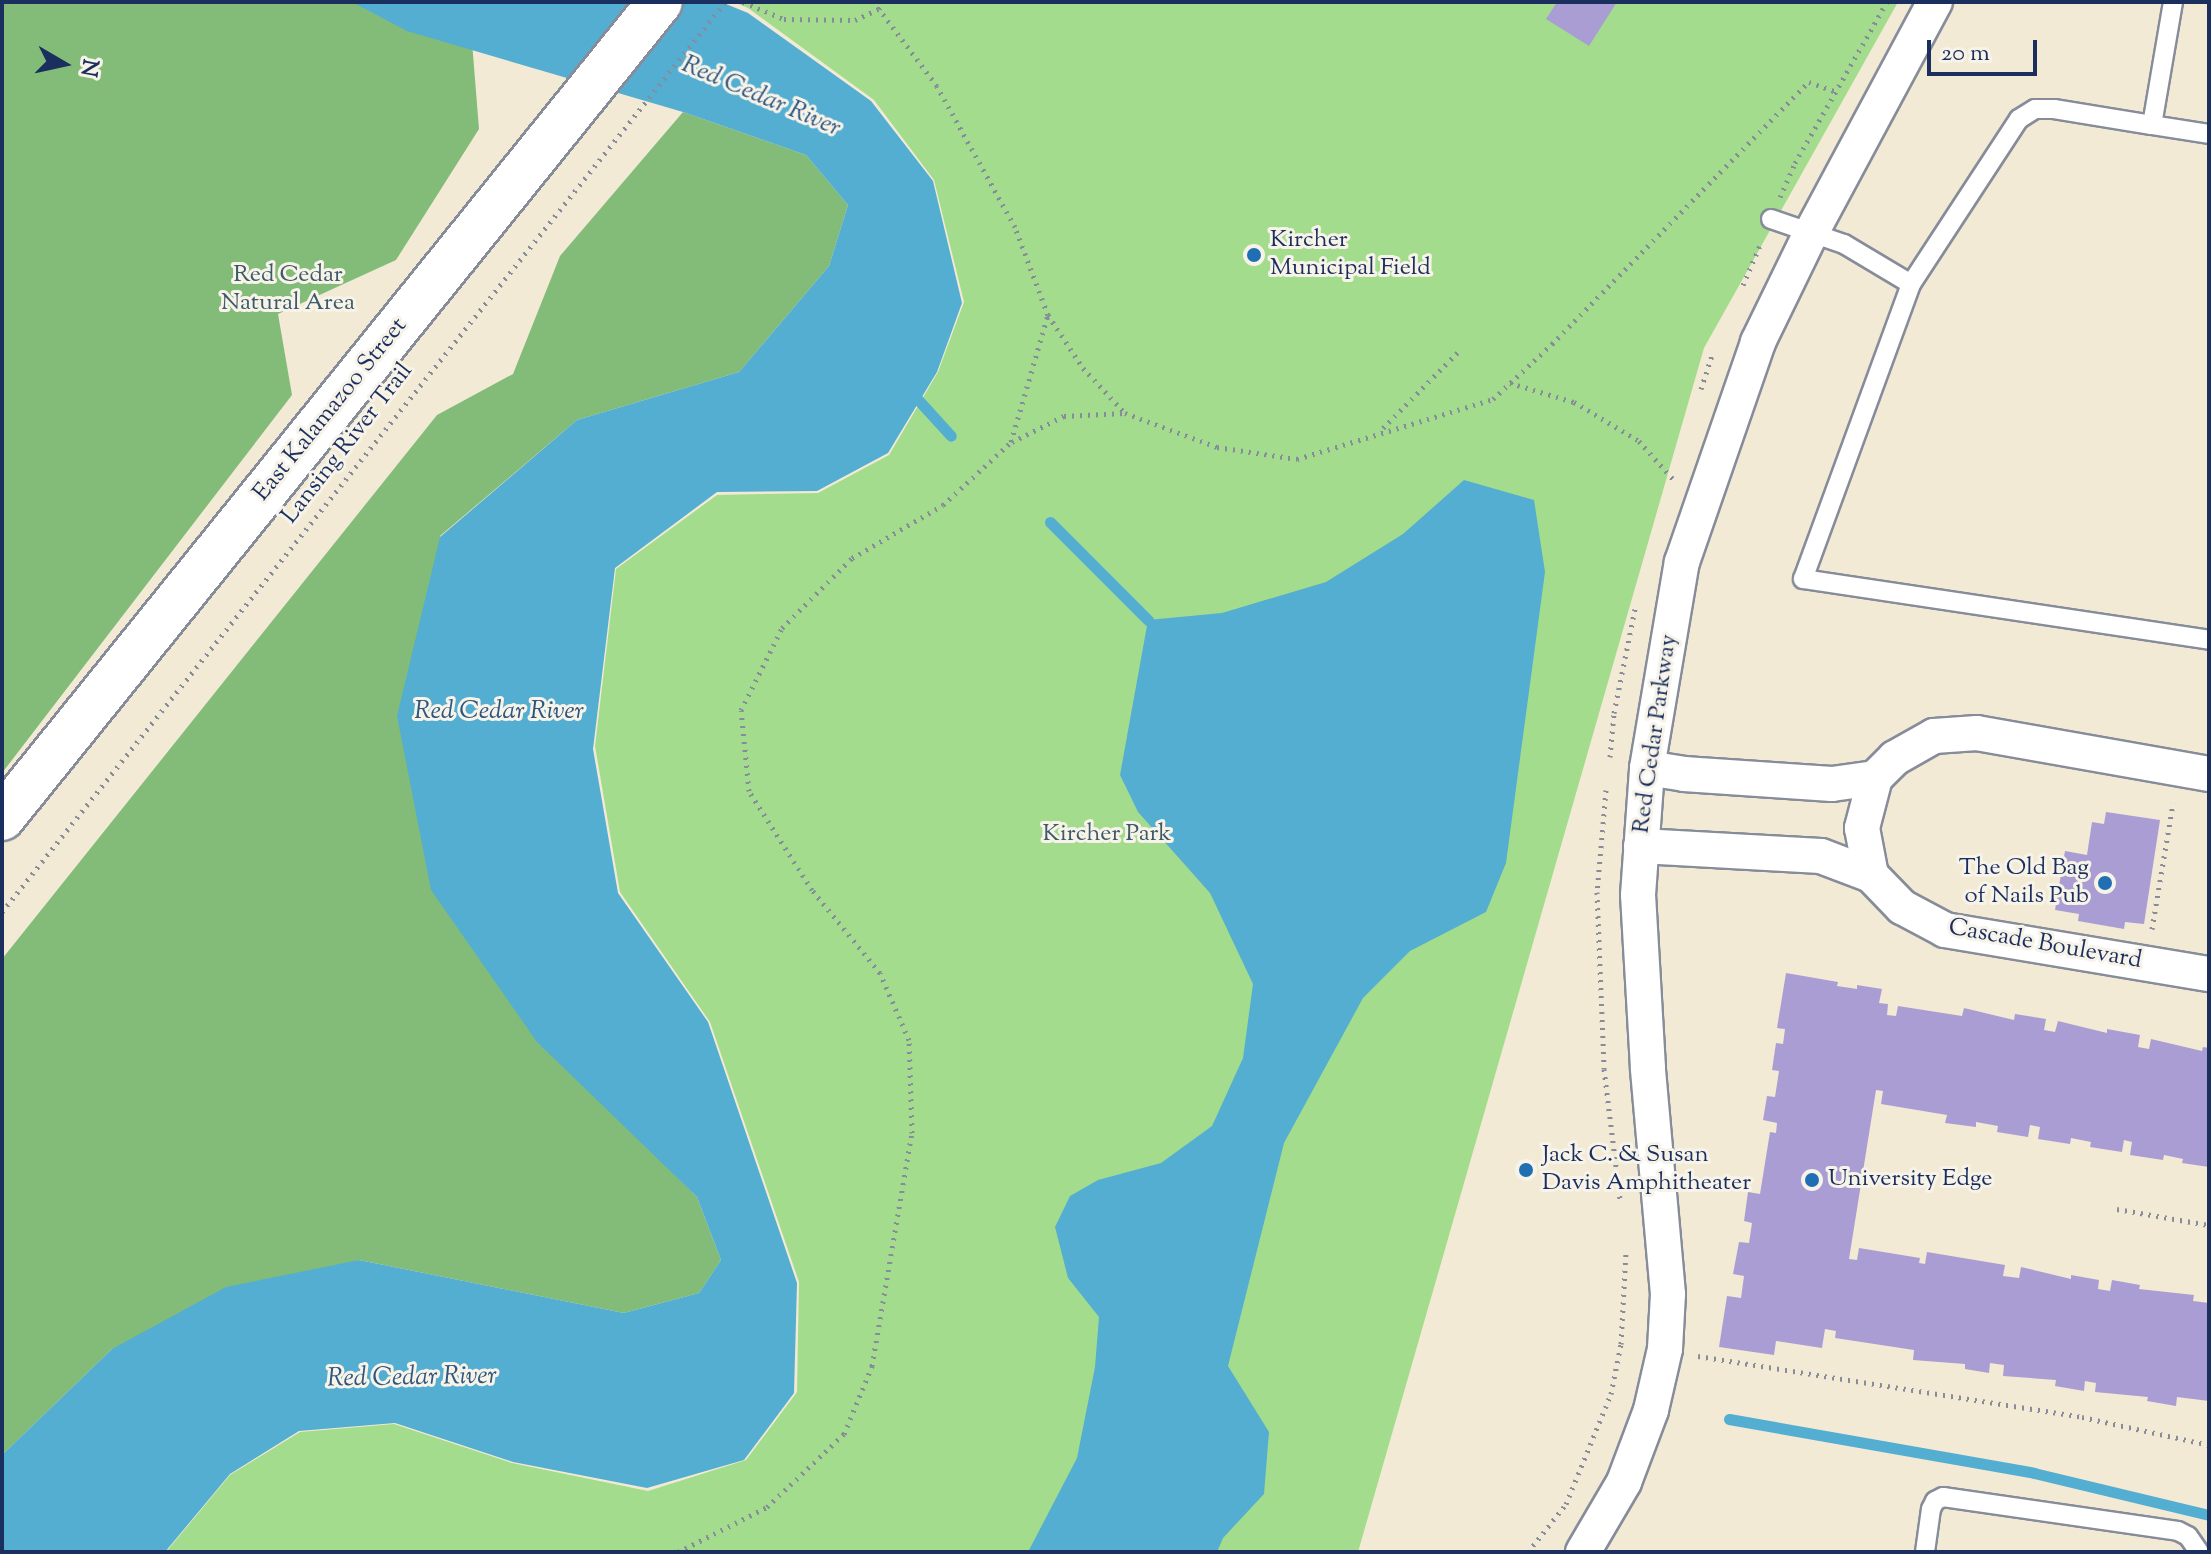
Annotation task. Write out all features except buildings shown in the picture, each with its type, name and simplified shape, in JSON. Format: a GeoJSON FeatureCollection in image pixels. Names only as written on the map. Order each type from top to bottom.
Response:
{"type":"FeatureCollection","features":[{"type":"Feature","properties":{"kind":"street","name":"East Kalamazoo Street"},"geometry":{"type":"LineString","coordinates":[[2,818],[660,2]]}},
{"type":"Feature","properties":{"kind":"street","name":"Red Cedar Parkway"},"geometry":{"type":"LineString","coordinates":[[1583,1552],[1624,1482],[1651,1410],[1665,1349],[1668,1294],[1647,1052],[1638,895],[1647,768],[1682,562],[1758,342],[1811,233],[1935,2]]}},
{"type":"Feature","properties":{"kind":"street"},"geometry":{"type":"LineString","coordinates":[[1871,875],[1862,828],[1875,778],[1895,758],[1934,736],[1977,733],[2209,774]]}},
{"type":"Feature","properties":{"kind":"street"},"geometry":{"type":"LineString","coordinates":[[1647,768],[1684,774],[1832,784],[1875,778]]}},
{"type":"Feature","properties":{"kind":"street"},"geometry":{"type":"LineString","coordinates":[[1641,846],[1821,856],[1871,875]]}},
{"type":"Feature","properties":{"kind":"street","name":"Cascade Boulevard"},"geometry":{"type":"LineString","coordinates":[[1871,875],[1902,907],[1945,930],[2209,974]]}},
{"type":"Feature","properties":{"kind":"lane"},"geometry":{"type":"LineString","coordinates":[[2152,125],[2173,2]]}},
{"type":"Feature","properties":{"kind":"lane"},"geometry":{"type":"LineString","coordinates":[[2209,134],[2054,109],[2035,109],[2019,119],[1911,284],[1803,579],[2209,640]]}},
{"type":"Feature","properties":{"kind":"lane"},"geometry":{"type":"LineString","coordinates":[[1771,219],[1844,244],[1911,284]]}},
{"type":"Feature","properties":{"kind":"lane"},"geometry":{"type":"LineString","coordinates":[[1925,1552],[1935,1501],[1952,1497],[2178,1531],[2188,1536],[2199,1552]]}},
{"type":"Feature","properties":{"kind":"path","name":"Lansing River Trail"},"geometry":{"type":"LineString","coordinates":[[2,912],[596,160],[725,2]]}},
{"type":"Feature","properties":{"kind":"path"},"geometry":{"type":"LineString","coordinates":[[743,2],[784,19],[855,20],[879,9],[883,2]]}},
{"type":"Feature","properties":{"kind":"path"},"geometry":{"type":"LineString","coordinates":[[879,9],[937,86],[1008,214],[1048,315],[1083,368],[1125,413]]}},
{"type":"Feature","properties":{"kind":"path"},"geometry":{"type":"LineString","coordinates":[[678,1552],[767,1507],[844,1434],[872,1366],[912,1133],[909,1040],[880,973],[812,890],[749,791],[741,710],[782,628],[852,558],[943,505],[1011,442],[1064,416],[1125,413],[1217,447],[1297,459],[1381,430],[1493,399],[1809,82],[1836,92]]}},
{"type":"Feature","properties":{"kind":"path"},"geometry":{"type":"LineString","coordinates":[[1011,442],[1048,315]]}},
{"type":"Feature","properties":{"kind":"path"},"geometry":{"type":"LineString","coordinates":[[1381,430],[1461,349]]}},
{"type":"Feature","properties":{"kind":"path"},"geometry":{"type":"LineString","coordinates":[[1510,383],[1574,402],[1639,441],[1674,480]]}},
{"type":"Feature","properties":{"kind":"path"},"geometry":{"type":"LineString","coordinates":[[2150,944],[2175,789]]}},
{"type":"Feature","properties":{"kind":"path"},"geometry":{"type":"LineString","coordinates":[[2173,803],[2185,805]]}},
{"type":"Feature","properties":{"kind":"path"},"geometry":{"type":"LineString","coordinates":[[2152,929],[2166,931]]}},
{"type":"Feature","properties":{"kind":"path"},"geometry":{"type":"LineString","coordinates":[[2117,1209],[2209,1225]]}},
{"type":"Feature","properties":{"kind":"path"},"geometry":{"type":"LineString","coordinates":[[1621,1344],[2082,1417],[2209,1445]]}},
{"type":"Feature","properties":{"kind":"green space","name":"Red Cedar Natural Area"},"geometry":{"type":"Polygon","coordinates":[[[2,2],[395,2],[470,17],[479,129],[396,260],[278,314],[292,395],[2,773],[2,2]]]}},
{"type":"Feature","properties":{"kind":"green space","name":"Kircher Park"},"geometry":{"type":"Polygon","coordinates":[[[734,2],[1898,2],[1704,348],[1358,1552],[166,1552],[230,1475],[300,1432],[394,1424],[512,1463],[648,1491],[746,1460],[797,1392],[799,1282],[710,1022],[620,892],[595,746],[616,569],[717,495],[818,493],[889,455],[938,372],[964,302],[934,180],[874,100],[748,8],[734,2]]]}},
{"type":"Feature","properties":{"kind":"green space"},"geometry":{"type":"Polygon","coordinates":[[[683,112],[806,155],[848,205],[829,266],[739,372],[577,420],[440,536],[631,1131],[697,1197],[721,1260],[699,1293],[624,1313],[359,1260],[112,1349],[2,1455],[2,959],[437,415],[513,374],[560,256],[683,112]]]}},
{"type":"Feature","properties":{"kind":"water","name":"Red Cedar River"},"geometry":{"type":"Polygon","coordinates":[[[352,2],[721,2],[748,13],[871,101],[933,181],[962,303],[937,372],[888,453],[817,491],[717,492],[615,568],[593,749],[618,893],[708,1022],[797,1283],[794,1393],[744,1460],[647,1488],[513,1462],[395,1423],[299,1431],[230,1474],[165,1552],[2,1552],[2,1455],[112,1349],[226,1287],[359,1260],[624,1313],[699,1293],[721,1260],[697,1197],[537,1042],[431,890],[397,716],[440,537],[577,420],[739,372],[829,266],[848,205],[806,155],[683,112],[407,31],[352,2]]]}},
{"type":"Feature","properties":{"kind":"water"},"geometry":{"type":"Polygon","coordinates":[[[1464,480],[1534,500],[1545,572],[1506,863],[1486,912],[1410,951],[1363,998],[1284,1143],[1228,1366],[1269,1432],[1264,1494],[1223,1538],[1217,1552],[1028,1552],[1077,1458],[1095,1367],[1099,1317],[1068,1278],[1055,1227],[1070,1196],[1098,1180],[1161,1163],[1212,1126],[1243,1058],[1253,984],[1210,893],[1138,812],[1120,775],[1148,620],[1222,613],[1326,582],[1403,534],[1464,480]]]}},
{"type":"Feature","properties":{"kind":"waterway"},"geometry":{"type":"LineString","coordinates":[[911,392],[951,436]]}},
{"type":"Feature","properties":{"kind":"waterway"},"geometry":{"type":"LineString","coordinates":[[1050,522],[1148,620]]}},
{"type":"Feature","properties":{"kind":"waterway"},"geometry":{"type":"LineString","coordinates":[[1729,1419],[2034,1473],[2209,1515]]}},
{"type":"Feature","properties":{"kind":"place","name":"Kircher Municipal Field"},"geometry":{"type":"Point","coordinates":[1254,255]}},
{"type":"Feature","properties":{"kind":"place","name":"The Old Bag of Nails Pub"},"geometry":{"type":"Point","coordinates":[2105,883]}},
{"type":"Feature","properties":{"kind":"place","name":"Jack C. & Susan Davis Amphitheater"},"geometry":{"type":"Point","coordinates":[1526,1170]}},
{"type":"Feature","properties":{"kind":"place","name":"University Edge"},"geometry":{"type":"Point","coordinates":[1812,1180]}}]}
